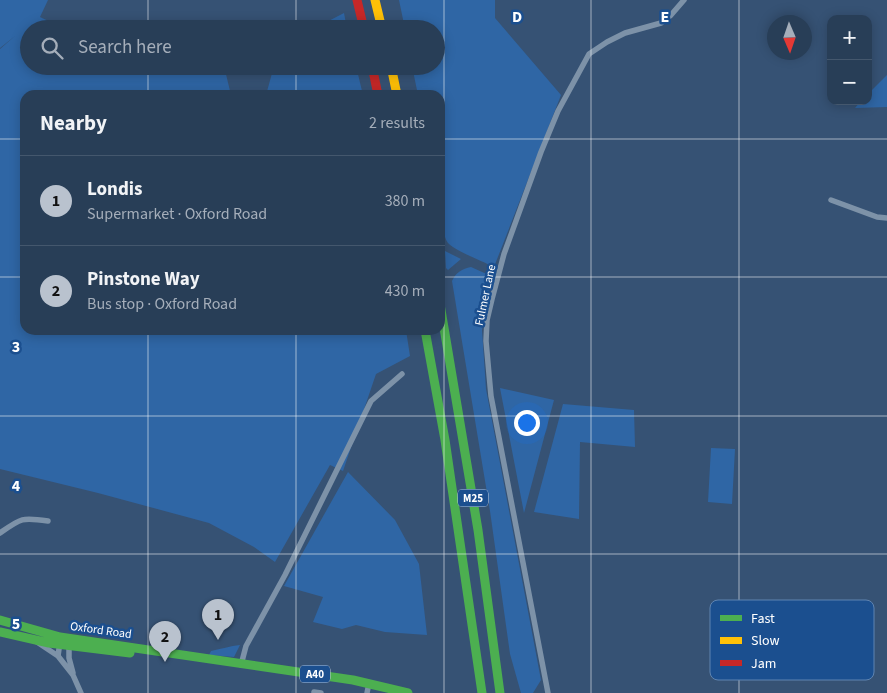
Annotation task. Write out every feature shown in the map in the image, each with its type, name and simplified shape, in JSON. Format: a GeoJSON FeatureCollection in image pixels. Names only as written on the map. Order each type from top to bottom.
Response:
{"type":"FeatureCollection","features":[{"type":"Feature","properties":{"kind":"main road"},"geometry":{"type":"LineString","coordinates":[[357,0],[362,20]]}},
{"type":"Feature","properties":{"kind":"main road"},"geometry":{"type":"LineString","coordinates":[[375,0],[381,20]]}},
{"type":"Feature","properties":{"kind":"main road"},"geometry":{"type":"LineString","coordinates":[[383,0],[384,20]]}},
{"type":"Feature","properties":{"kind":"main road"},"geometry":{"type":"LineString","coordinates":[[374,75],[377,90]]}},
{"type":"Feature","properties":{"kind":"main road"},"geometry":{"type":"LineString","coordinates":[[393,75],[396,90]]}},
{"type":"Feature","properties":{"kind":"main road","name":"M25"},"geometry":{"type":"LineString","coordinates":[[445,334],[478,530],[500,693]]}},
{"type":"Feature","properties":{"kind":"main road","name":"M25"},"geometry":{"type":"LineString","coordinates":[[427,335],[448,459],[482,693]]}},
{"type":"Feature","properties":{"kind":"main road","name":"Oxford Road"},"geometry":{"type":"LineString","coordinates":[[0,620],[65,641],[187,655],[241,665],[350,679],[408,693]]}},
{"type":"Feature","properties":{"kind":"main road","name":"A40"},"geometry":{"type":"LineString","coordinates":[[0,632],[33,640],[65,641]]}},
{"type":"Feature","properties":{"kind":"street","name":"Fulmer Lane"},"geometry":{"type":"LineString","coordinates":[[548,693],[491,396],[487,359],[487,320],[504,254],[541,152],[558,111],[589,54],[624,33],[661,23],[684,0]]}},
{"type":"Feature","properties":{"kind":"street"},"geometry":{"type":"LineString","coordinates":[[831,200],[877,217],[887,218]]}},
{"type":"Feature","properties":{"kind":"street"},"geometry":{"type":"LineString","coordinates":[[241,665],[246,646],[285,575],[371,401],[402,374]]}},
{"type":"Feature","properties":{"kind":"street"},"geometry":{"type":"LineString","coordinates":[[0,533],[19,520],[36,519],[48,521]]}},
{"type":"Feature","properties":{"kind":"street"},"geometry":{"type":"LineString","coordinates":[[33,640],[58,656],[73,675]]}},
{"type":"Feature","properties":{"kind":"street"},"geometry":{"type":"LineString","coordinates":[[58,656],[65,641]]}},
{"type":"Feature","properties":{"kind":"street"},"geometry":{"type":"LineString","coordinates":[[65,641],[73,675],[81,693]]}},
{"type":"Feature","properties":{"kind":"street"},"geometry":{"type":"LineString","coordinates":[[367,693],[369,683]]}},
{"type":"Feature","properties":{"kind":"street"},"geometry":{"type":"LineString","coordinates":[[314,692],[321,693]]}},
{"type":"Feature","properties":{"kind":"shaded area"},"geometry":{"type":"Polygon","coordinates":[[[0,0],[48,0],[40,17],[46,20],[20,20],[20,75],[226,75],[230,90],[20,90],[20,335],[407,335],[410,356],[376,374],[343,471],[330,465],[275,562],[254,547],[209,523],[0,469],[0,49],[15,36],[0,48],[0,0]]]}},
{"type":"Feature","properties":{"kind":"shaded area"},"geometry":{"type":"Polygon","coordinates":[[[399,0],[495,0],[495,18],[561,95],[494,267],[453,247],[449,244],[445,235],[445,90],[417,90],[414,75],[445,75],[445,20],[403,20],[399,0]]]}},
{"type":"Feature","properties":{"kind":"shaded area"},"geometry":{"type":"Polygon","coordinates":[[[344,13],[345,20],[330,20],[344,13]]]}},
{"type":"Feature","properties":{"kind":"shaded area"},"geometry":{"type":"Polygon","coordinates":[[[272,75],[358,75],[362,90],[267,90],[272,75]]]}},
{"type":"Feature","properties":{"kind":"shaded area"},"geometry":{"type":"Polygon","coordinates":[[[887,75],[887,107],[855,108],[858,105],[872,105],[872,90],[887,75]]]}},
{"type":"Feature","properties":{"kind":"shaded area"},"geometry":{"type":"Polygon","coordinates":[[[445,251],[461,259],[448,270],[446,268],[445,251]]]}},
{"type":"Feature","properties":{"kind":"shaded area"},"geometry":{"type":"Polygon","coordinates":[[[471,267],[491,276],[482,330],[486,389],[541,680],[533,693],[521,693],[510,654],[490,511],[452,281],[460,271],[471,267]]]}},
{"type":"Feature","properties":{"kind":"shaded area"},"geometry":{"type":"Polygon","coordinates":[[[500,388],[554,400],[524,513],[500,388]]]}},
{"type":"Feature","properties":{"kind":"shaded area"},"geometry":{"type":"Polygon","coordinates":[[[563,404],[634,410],[635,447],[580,442],[579,519],[534,512],[563,404]]]}},
{"type":"Feature","properties":{"kind":"shaded area"},"geometry":{"type":"Polygon","coordinates":[[[711,448],[735,449],[732,504],[708,502],[711,448]]]}},
{"type":"Feature","properties":{"kind":"shaded area"},"geometry":{"type":"Polygon","coordinates":[[[348,472],[395,520],[419,564],[427,635],[385,632],[356,625],[342,629],[313,622],[323,597],[284,586],[348,472]]]}},
{"type":"Feature","properties":{"kind":"shaded area"},"geometry":{"type":"Polygon","coordinates":[[[240,645],[234,657],[209,655],[211,651],[240,645]]]}},
{"type":"Feature","properties":{"kind":"traffic: fast"},"geometry":{"type":"LineString","coordinates":[[445,334],[478,530],[500,693]]}},
{"type":"Feature","properties":{"kind":"traffic: fast"},"geometry":{"type":"LineString","coordinates":[[426,335],[445,440],[482,693]]}},
{"type":"Feature","properties":{"kind":"traffic: fast"},"geometry":{"type":"LineString","coordinates":[[0,620],[60,637],[353,680],[408,693]]}},
{"type":"Feature","properties":{"kind":"traffic: fast"},"geometry":{"type":"LineString","coordinates":[[0,632],[49,643],[130,653]]}},
{"type":"Feature","properties":{"kind":"traffic: slow"},"geometry":{"type":"LineString","coordinates":[[375,0],[380,20]]}},
{"type":"Feature","properties":{"kind":"traffic: slow"},"geometry":{"type":"LineString","coordinates":[[393,75],[396,90]]}},
{"type":"Feature","properties":{"kind":"traffic: jam"},"geometry":{"type":"LineString","coordinates":[[357,0],[362,20]]}},
{"type":"Feature","properties":{"kind":"traffic: jam"},"geometry":{"type":"LineString","coordinates":[[374,75],[377,90]]}},
{"type":"Feature","properties":{"kind":"place","name":"Londis"},"geometry":{"type":"Point","coordinates":[218,640]}},
{"type":"Feature","properties":{"kind":"place","name":"Pinstone Way"},"geometry":{"type":"Point","coordinates":[165,662]}}]}
